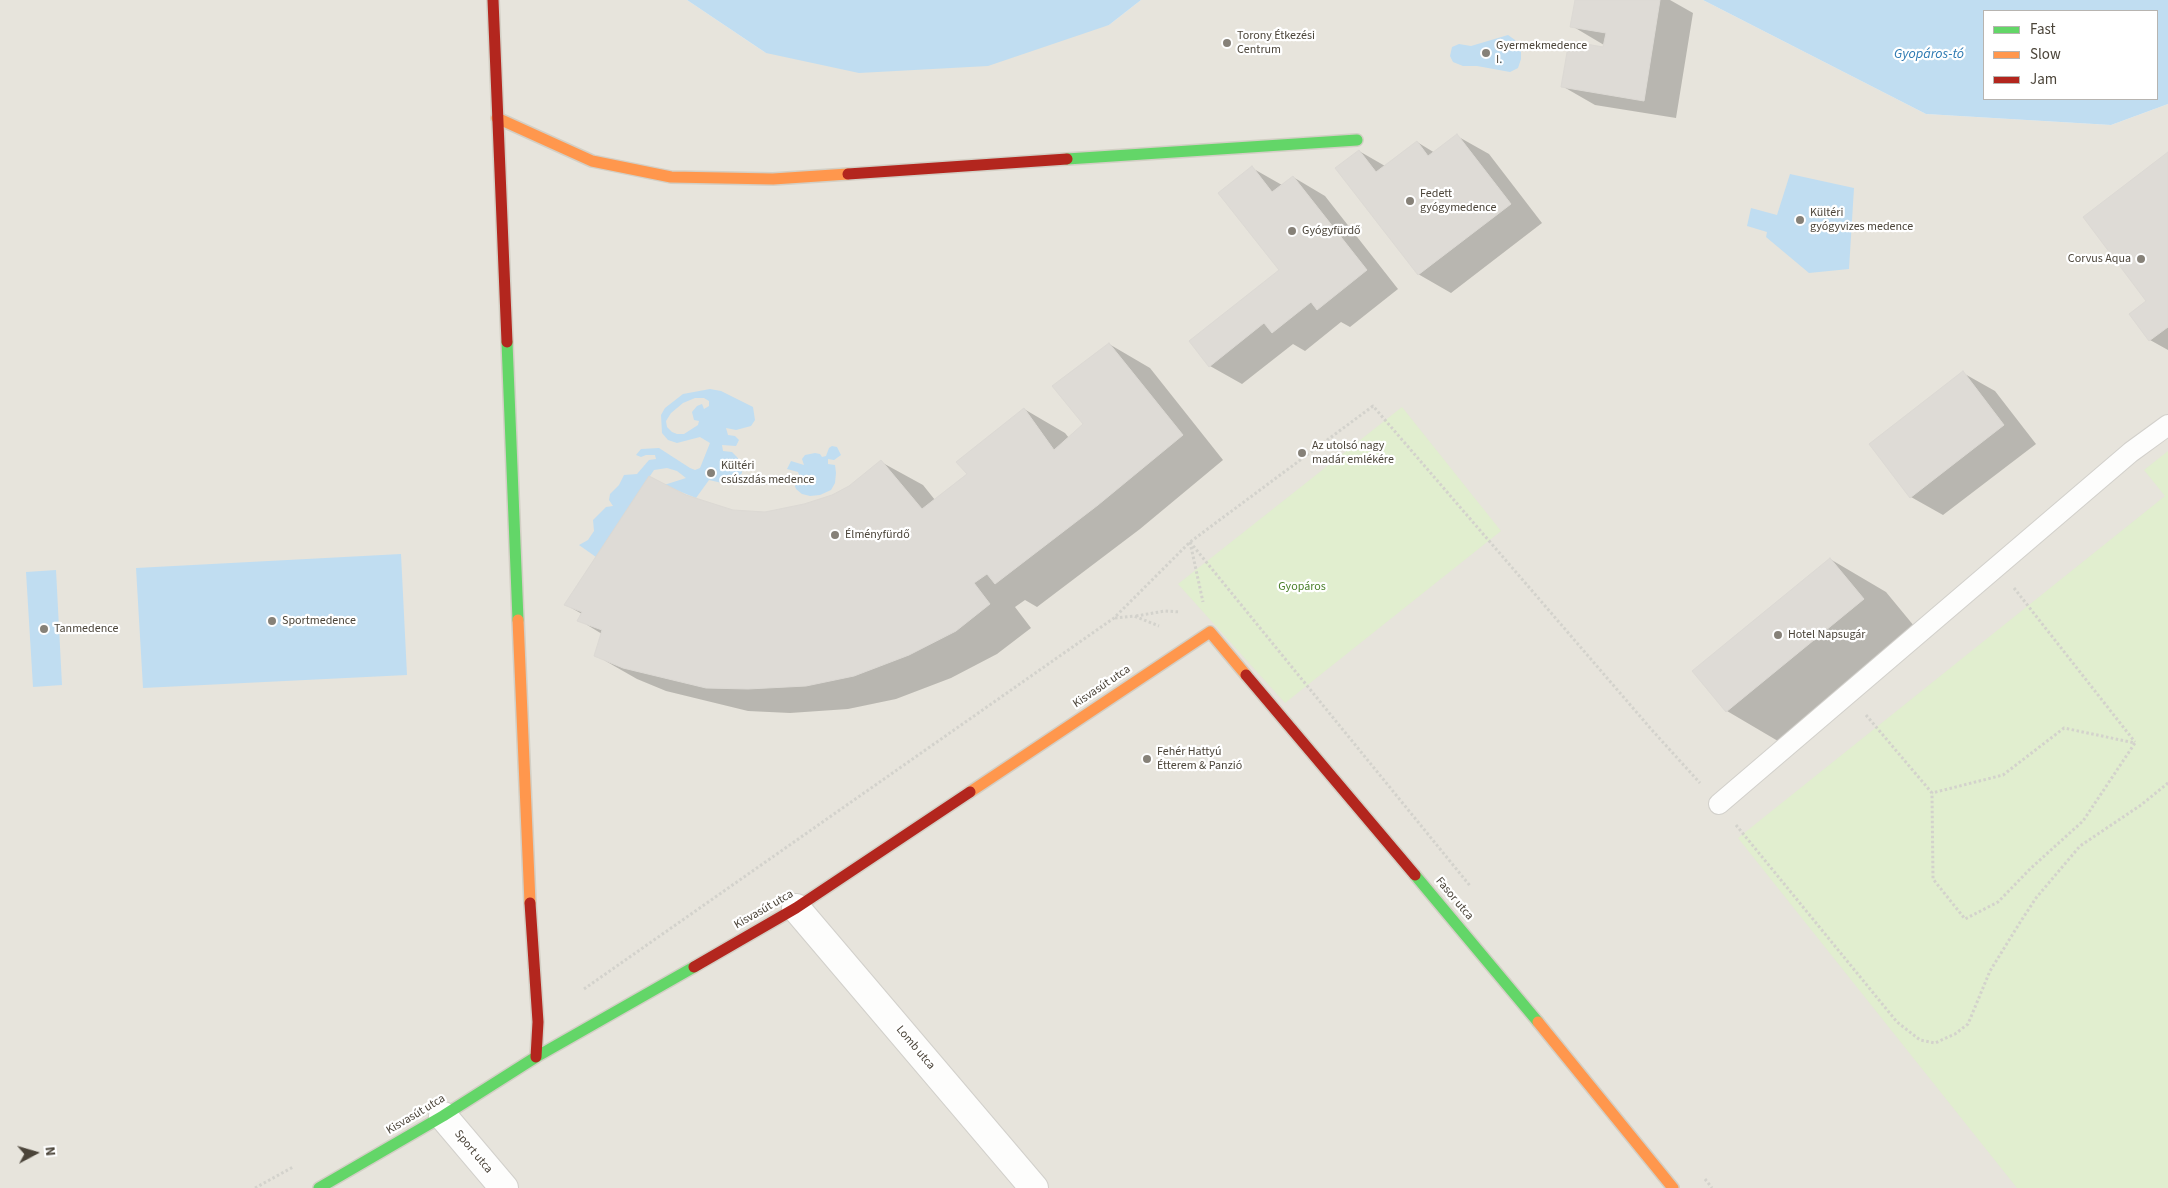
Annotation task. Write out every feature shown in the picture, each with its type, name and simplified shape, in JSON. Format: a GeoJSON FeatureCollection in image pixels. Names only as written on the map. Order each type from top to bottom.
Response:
{"type":"FeatureCollection","features":[{"type":"Feature","properties":{"kind":"street"},"geometry":{"type":"LineString","coordinates":[[493,0],[530,901],[538,1022],[536,1057]]}},
{"type":"Feature","properties":{"kind":"street"},"geometry":{"type":"LineString","coordinates":[[497,118],[592,160],[671,177],[773,179],[1357,140]]}},
{"type":"Feature","properties":{"kind":"street","name":"Kisvasút utca"},"geometry":{"type":"LineString","coordinates":[[319,1188],[443,1116],[536,1057],[796,908],[1210,632]]}},
{"type":"Feature","properties":{"kind":"street","name":"Fasor utca"},"geometry":{"type":"LineString","coordinates":[[1210,632],[1507,984],[1673,1188]]}},
{"type":"Feature","properties":{"kind":"street","name":"Lomb utca"},"geometry":{"type":"LineString","coordinates":[[796,908],[1034,1188]]}},
{"type":"Feature","properties":{"kind":"street","name":"Sport utca"},"geometry":{"type":"LineString","coordinates":[[443,1116],[504,1188]]}},
{"type":"Feature","properties":{"kind":"lane"},"geometry":{"type":"LineString","coordinates":[[1719,804],[2131,452],[2168,425]]}},
{"type":"Feature","properties":{"kind":"path"},"geometry":{"type":"LineString","coordinates":[[578,993],[1114,618],[1190,542],[1373,406],[1651,729],[1719,804],[1897,1022],[1920,1040],[1935,1043],[1955,1034],[1968,1024],[1990,971],[2036,898],[2080,846],[2168,783]]}},
{"type":"Feature","properties":{"kind":"path"},"geometry":{"type":"LineString","coordinates":[[1190,542],[1210,632]]}},
{"type":"Feature","properties":{"kind":"path"},"geometry":{"type":"LineString","coordinates":[[1997,566],[2135,743]]}},
{"type":"Feature","properties":{"kind":"path"},"geometry":{"type":"LineString","coordinates":[[1848,693],[1932,793],[1932,879],[1965,919],[1998,902],[2031,868],[2082,821],[2135,743]]}},
{"type":"Feature","properties":{"kind":"path"},"geometry":{"type":"LineString","coordinates":[[1932,793],[2003,775],[2064,728],[2135,743]]}},
{"type":"Feature","properties":{"kind":"shaded area"},"geometry":{"type":"Polygon","coordinates":[[[0,0],[687,0],[766,53],[1109,25],[1141,0],[1703,0],[1926,114],[2111,125],[2168,104],[2168,1188],[0,1188],[0,0]]]}},
{"type":"Feature","properties":{"kind":"green space","name":"Gyopáros"},"geometry":{"type":"Polygon","coordinates":[[[1402,407],[1501,531],[1285,703],[1178,584],[1402,407]]]}},
{"type":"Feature","properties":{"kind":"green space"},"geometry":{"type":"Polygon","coordinates":[[[2168,451],[2168,1188],[2017,1188],[1738,838],[2165,496],[2144,470],[2168,451]]]}},
{"type":"Feature","properties":{"kind":"water"},"geometry":{"type":"Polygon","coordinates":[[[687,0],[1141,0],[1109,25],[988,66],[859,73],[766,53],[687,0]]]}},
{"type":"Feature","properties":{"kind":"water","name":"Gyopáros-tó"},"geometry":{"type":"Polygon","coordinates":[[[1703,0],[2168,0],[2168,104],[2111,125],[1926,114],[1703,0]]]}},
{"type":"Feature","properties":{"kind":"water","name":"Gyermekmedence I."},"geometry":{"type":"Polygon","coordinates":[[[1508,35],[1515,40],[1521,50],[1518,68],[1510,72],[1477,66],[1463,66],[1453,62],[1450,56],[1452,47],[1459,44],[1471,46],[1508,35]]]}},
{"type":"Feature","properties":{"kind":"water","name":"Kültéri gyógyvizes medence"},"geometry":{"type":"Polygon","coordinates":[[[1790,174],[1854,188],[1849,269],[1809,273],[1766,237],[1767,232],[1747,226],[1751,208],[1777,215],[1790,174]]]}},
{"type":"Feature","properties":{"kind":"water","name":"Kültéri csúszdás medence"},"geometry":{"type":"Polygon","coordinates":[[[710,389],[721,391],[753,407],[755,420],[751,426],[736,430],[726,428],[728,435],[735,436],[739,440],[736,446],[722,445],[723,451],[732,452],[737,457],[741,464],[742,473],[735,481],[722,483],[709,480],[696,498],[664,485],[686,478],[677,471],[667,468],[654,470],[596,557],[579,545],[588,540],[594,531],[593,520],[606,507],[613,506],[609,500],[610,494],[619,485],[624,475],[637,474],[649,460],[656,459],[655,455],[641,457],[636,455],[641,449],[659,448],[690,468],[695,470],[700,468],[710,443],[700,437],[677,443],[668,440],[662,433],[661,415],[665,408],[683,394],[710,389]],[[695,398],[683,403],[671,413],[666,421],[667,427],[672,432],[684,434],[698,425],[699,421],[694,420],[692,412],[697,406],[702,404],[704,409],[709,406],[709,401],[704,398],[695,398]]]}},
{"type":"Feature","properties":{"kind":"water"},"geometry":{"type":"Polygon","coordinates":[[[832,446],[837,447],[841,455],[834,460],[828,459],[828,464],[835,465],[836,473],[835,483],[831,490],[820,495],[810,496],[802,494],[796,489],[792,478],[799,475],[798,472],[787,469],[791,461],[804,465],[802,459],[805,455],[815,453],[820,454],[822,457],[826,456],[829,448],[832,446]]]}},
{"type":"Feature","properties":{"kind":"water","name":"Sportmedence"},"geometry":{"type":"Polygon","coordinates":[[[401,554],[407,675],[143,688],[136,568],[401,554]]]}},
{"type":"Feature","properties":{"kind":"water","name":"Tanmedence"},"geometry":{"type":"Polygon","coordinates":[[[56,570],[62,685],[33,687],[26,572],[56,570]]]}},
{"type":"Feature","properties":{"kind":"building"},"geometry":{"type":"Polygon","coordinates":[[[1575,0],[1660,0],[1644,101],[1561,87],[1569,41],[1603,47],[1606,33],[1570,27],[1575,0]]]}},
{"type":"Feature","properties":{"kind":"building"},"geometry":{"type":"Polygon","coordinates":[[[1457,134],[1511,204],[1418,275],[1335,168],[1359,150],[1376,172],[1417,141],[1428,156],[1457,134]]]}},
{"type":"Feature","properties":{"kind":"building","name":"Corvus Aqua"},"geometry":{"type":"Polygon","coordinates":[[[2168,152],[2168,327],[2149,341],[2129,314],[2146,301],[2083,217],[2168,152]]]}},
{"type":"Feature","properties":{"kind":"building","name":"Gyógyfürdő"},"geometry":{"type":"Polygon","coordinates":[[[1252,166],[1272,192],[1293,176],[1367,270],[1317,310],[1311,302],[1272,333],[1264,323],[1209,367],[1189,341],[1279,270],[1218,193],[1252,166]]]}},
{"type":"Feature","properties":{"kind":"building","name":"Élményfürdő"},"geometry":{"type":"Polygon","coordinates":[[[1109,343],[1183,435],[1098,505],[995,584],[987,574],[974,583],[990,604],[956,631],[909,655],[854,676],[806,686],[748,689],[706,688],[623,668],[594,656],[602,630],[577,621],[582,612],[564,605],[649,476],[686,495],[733,510],[765,512],[804,504],[832,495],[849,486],[881,460],[922,509],[967,474],[956,462],[1024,408],[1054,450],[1083,424],[1052,386],[1109,343]]]}},
{"type":"Feature","properties":{"kind":"building"},"geometry":{"type":"Polygon","coordinates":[[[1963,371],[2004,425],[1910,498],[1869,444],[1963,371]]]}},
{"type":"Feature","properties":{"kind":"building","name":"Hotel Napsugár"},"geometry":{"type":"Polygon","coordinates":[[[1830,558],[1864,599],[1726,712],[1692,671],[1830,558]]]}},
{"type":"Feature","properties":{"kind":"traffic: fast"},"geometry":{"type":"LineString","coordinates":[[1067,159],[1357,140]]}},
{"type":"Feature","properties":{"kind":"traffic: fast"},"geometry":{"type":"LineString","coordinates":[[507,342],[518,620]]}},
{"type":"Feature","properties":{"kind":"traffic: fast"},"geometry":{"type":"LineString","coordinates":[[1415,875],[1538,1022]]}},
{"type":"Feature","properties":{"kind":"traffic: fast"},"geometry":{"type":"LineString","coordinates":[[319,1188],[443,1116],[536,1057],[694,967]]}},
{"type":"Feature","properties":{"kind":"traffic: slow"},"geometry":{"type":"LineString","coordinates":[[497,118],[592,161],[671,177],[773,179],[848,174]]}},
{"type":"Feature","properties":{"kind":"traffic: slow"},"geometry":{"type":"LineString","coordinates":[[518,620],[530,903]]}},
{"type":"Feature","properties":{"kind":"traffic: slow"},"geometry":{"type":"LineString","coordinates":[[970,792],[1210,632],[1246,675]]}},
{"type":"Feature","properties":{"kind":"traffic: slow"},"geometry":{"type":"LineString","coordinates":[[1538,1022],[1673,1188]]}},
{"type":"Feature","properties":{"kind":"traffic: jam"},"geometry":{"type":"LineString","coordinates":[[493,0],[507,342]]}},
{"type":"Feature","properties":{"kind":"traffic: jam"},"geometry":{"type":"LineString","coordinates":[[848,174],[1067,159]]}},
{"type":"Feature","properties":{"kind":"traffic: jam"},"geometry":{"type":"LineString","coordinates":[[1246,675],[1415,875]]}},
{"type":"Feature","properties":{"kind":"traffic: jam"},"geometry":{"type":"LineString","coordinates":[[694,967],[796,908],[970,792]]}},
{"type":"Feature","properties":{"kind":"traffic: jam"},"geometry":{"type":"LineString","coordinates":[[530,903],[538,1022],[536,1057]]}},
{"type":"Feature","properties":{"kind":"place","name":"Torony Étkezési Centrum"},"geometry":{"type":"Point","coordinates":[1227,43]}},
{"type":"Feature","properties":{"kind":"place","name":"Gyermekmedence I."},"geometry":{"type":"Point","coordinates":[1486,53]}},
{"type":"Feature","properties":{"kind":"place","name":"Fedett gyógymedence"},"geometry":{"type":"Point","coordinates":[1410,201]}},
{"type":"Feature","properties":{"kind":"place","name":"Kültéri gyógyvizes medence"},"geometry":{"type":"Point","coordinates":[1800,220]}},
{"type":"Feature","properties":{"kind":"place","name":"Gyógyfürdő"},"geometry":{"type":"Point","coordinates":[1292,231]}},
{"type":"Feature","properties":{"kind":"place","name":"Corvus Aqua"},"geometry":{"type":"Point","coordinates":[2141,259]}},
{"type":"Feature","properties":{"kind":"place","name":"Az utolsó nagy madár emlékére"},"geometry":{"type":"Point","coordinates":[1302,453]}},
{"type":"Feature","properties":{"kind":"place","name":"Kültéri csúszdás medence"},"geometry":{"type":"Point","coordinates":[711,473]}},
{"type":"Feature","properties":{"kind":"place","name":"Élményfürdő"},"geometry":{"type":"Point","coordinates":[835,535]}},
{"type":"Feature","properties":{"kind":"place","name":"Sportmedence"},"geometry":{"type":"Point","coordinates":[272,621]}},
{"type":"Feature","properties":{"kind":"place","name":"Tanmedence"},"geometry":{"type":"Point","coordinates":[44,629]}},
{"type":"Feature","properties":{"kind":"place","name":"Hotel Napsugár"},"geometry":{"type":"Point","coordinates":[1778,635]}},
{"type":"Feature","properties":{"kind":"place","name":"Fehér Hattyú Étterem & Panzió"},"geometry":{"type":"Point","coordinates":[1147,759]}}]}
